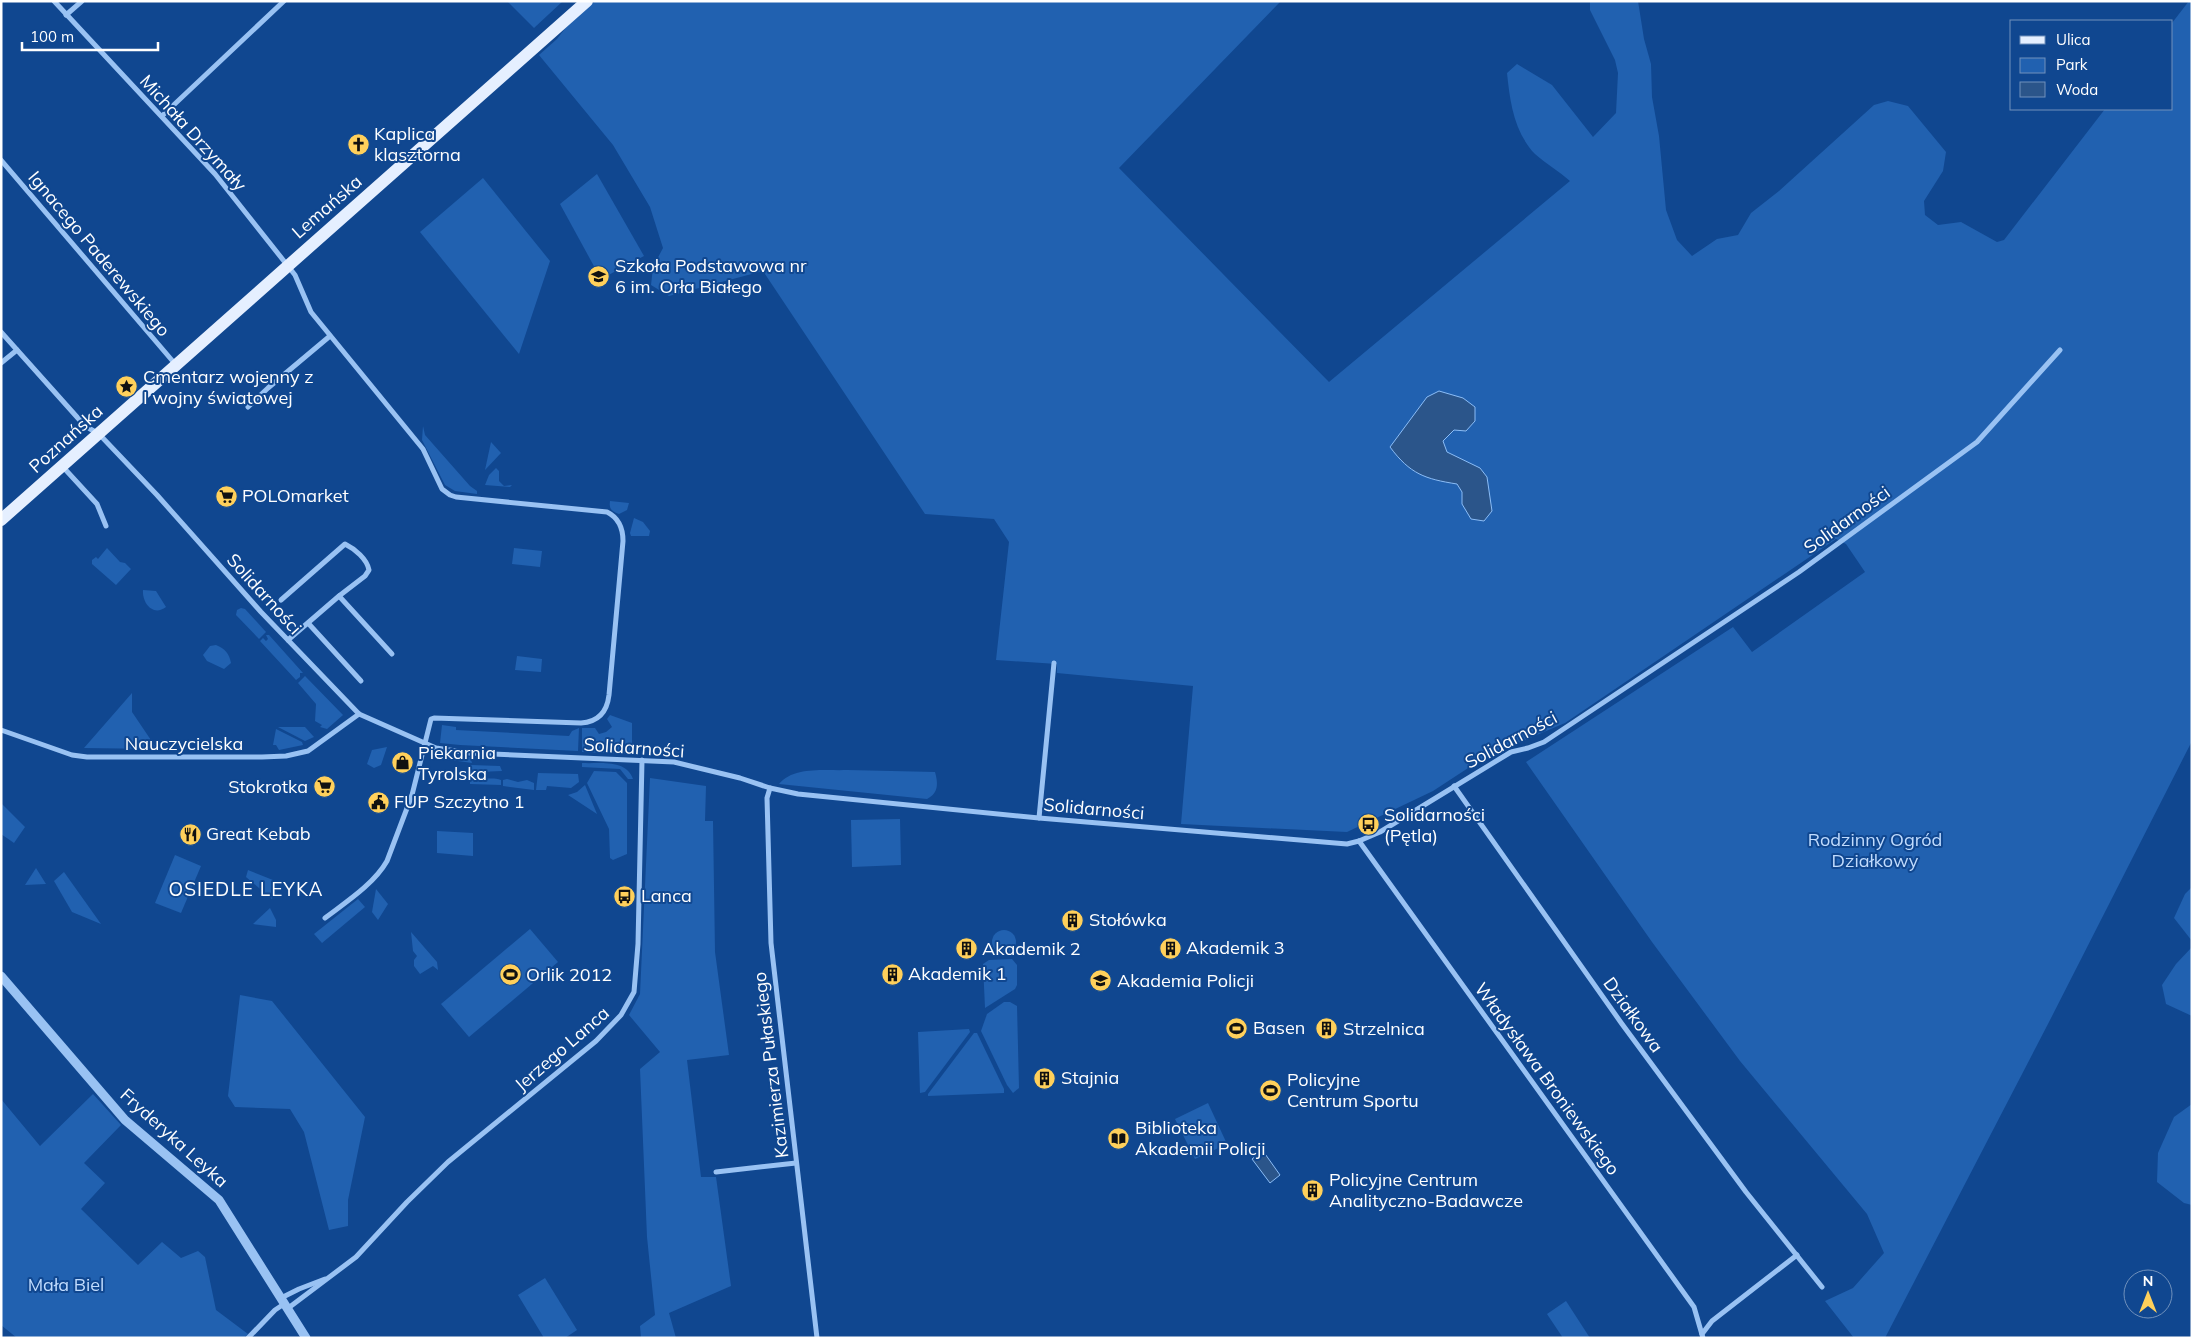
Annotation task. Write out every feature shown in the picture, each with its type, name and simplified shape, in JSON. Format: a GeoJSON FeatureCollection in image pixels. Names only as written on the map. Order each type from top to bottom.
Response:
{"type":"FeatureCollection","features":[{"type":"Feature","properties":{"kind":"main road","name":"Lemańska"},"geometry":{"type":"LineString","coordinates":[[176,365],[587,1]]}},
{"type":"Feature","properties":{"kind":"main road","name":"Poznańska"},"geometry":{"type":"LineString","coordinates":[[1,520],[176,365]]}},
{"type":"Feature","properties":{"kind":"street","name":"Michała Drzymały"},"geometry":{"type":"LineString","coordinates":[[54,1],[215,174],[299,281],[311,312],[423,449],[442,489],[450,495],[607,512],[616,518],[622,528],[623,541],[609,695],[607,706],[602,714],[593,720],[581,723],[434,718],[429,723],[424,744]]}},
{"type":"Feature","properties":{"kind":"street"},"geometry":{"type":"LineString","coordinates":[[66,15],[82,1]]}},
{"type":"Feature","properties":{"kind":"street"},"geometry":{"type":"LineString","coordinates":[[162,116],[284,1]]}},
{"type":"Feature","properties":{"kind":"street","name":"Ignacego Paderewskiego"},"geometry":{"type":"LineString","coordinates":[[1,160],[176,365]]}},
{"type":"Feature","properties":{"kind":"street","name":"Solidarności"},"geometry":{"type":"LineString","coordinates":[[1,332],[85,426],[99,434],[288,640],[359,714],[424,744],[436,748],[469,753],[642,760],[688,764],[752,781],[770,788],[798,794],[1039,818],[1347,844],[1380,832],[1511,752],[1544,742],[1848,537],[1977,442],[2060,350]]}},
{"type":"Feature","properties":{"kind":"street"},"geometry":{"type":"LineString","coordinates":[[248,407],[330,336]]}},
{"type":"Feature","properties":{"kind":"street"},"geometry":{"type":"LineString","coordinates":[[1,363],[17,350]]}},
{"type":"Feature","properties":{"kind":"street"},"geometry":{"type":"LineString","coordinates":[[63,466],[97,504],[106,526]]}},
{"type":"Feature","properties":{"kind":"street"},"geometry":{"type":"LineString","coordinates":[[281,600],[345,544],[353,548],[368,564],[369,570],[365,576],[288,640]]}},
{"type":"Feature","properties":{"kind":"street"},"geometry":{"type":"LineString","coordinates":[[339,596],[392,654]]}},
{"type":"Feature","properties":{"kind":"street"},"geometry":{"type":"LineString","coordinates":[[308,623],[360,682]]}},
{"type":"Feature","properties":{"kind":"street"},"geometry":{"type":"LineString","coordinates":[[1039,818],[1054,663]]}},
{"type":"Feature","properties":{"kind":"street","name":"Nauczycielska"},"geometry":{"type":"LineString","coordinates":[[1,730],[72,755],[87,757],[262,758],[286,756],[308,751],[359,714]]}},
{"type":"Feature","properties":{"kind":"street"},"geometry":{"type":"LineString","coordinates":[[325,918],[356,894],[384,867],[412,795],[424,744]]}},
{"type":"Feature","properties":{"kind":"street","name":"Jerzego Lanca"},"geometry":{"type":"LineString","coordinates":[[284,1303],[330,1278],[356,1257],[407,1202],[448,1162],[596,1041],[613,1025],[627,1007],[634,992],[638,957],[642,760]]}},
{"type":"Feature","properties":{"kind":"street","name":"Działkowa"},"geometry":{"type":"LineString","coordinates":[[1454,786],[1622,1024],[1746,1192],[1822,1287]]}},
{"type":"Feature","properties":{"kind":"street","name":"Kazimierza Pułaskiego"},"geometry":{"type":"LineString","coordinates":[[770,788],[767,798],[771,943],[816,1338]]}},
{"type":"Feature","properties":{"kind":"street","name":"Władysława Broniewskiego"},"geometry":{"type":"LineString","coordinates":[[1359,841],[1694,1308],[1703,1336]]}},
{"type":"Feature","properties":{"kind":"street","name":"Fryderyka Leyka"},"geometry":{"type":"LineString","coordinates":[[1,976],[125,1120],[219,1200],[306,1338]]}},
{"type":"Feature","properties":{"kind":"street"},"geometry":{"type":"LineString","coordinates":[[716,1172],[796,1163]]}},
{"type":"Feature","properties":{"kind":"street"},"geometry":{"type":"LineString","coordinates":[[1703,1336],[1712,1322],[1797,1255]]}},
{"type":"Feature","properties":{"kind":"street","name":"Jerzego Lanca"},"geometry":{"type":"LineString","coordinates":[[284,1303],[299,1289],[330,1278]]}},
{"type":"Feature","properties":{"kind":"street"},"geometry":{"type":"LineString","coordinates":[[248,1338],[284,1303]]}},
{"type":"Feature","properties":{"kind":"green space"},"geometry":{"type":"Polygon","coordinates":[[[507,1],[563,1],[534,28],[507,1]]]}},
{"type":"Feature","properties":{"kind":"green space","name":"Rodzinny Ogród Działkowy"},"geometry":{"type":"Polygon","coordinates":[[[595,1],[1281,1],[1119,168],[1329,382],[1570,181],[1535,154],[1522,136],[1514,116],[1507,73],[1517,64],[1552,85],[1593,137],[1616,113],[1618,73],[1615,60],[1590,10],[1590,1],[1638,1],[1644,39],[1651,64],[1652,97],[1659,136],[1666,210],[1677,240],[1692,256],[1717,239],[1738,235],[1751,213],[1779,191],[1874,105],[1888,101],[1908,106],[1946,152],[1943,171],[1924,201],[1925,215],[1938,225],[1961,222],[1997,242],[2004,240],[2104,110],[2173,110],[2173,22],[2189,1],[2192,1],[2192,741],[1885,1338],[1854,1338],[1825,1301],[1853,1288],[1884,1253],[1867,1214],[1740,1061],[1652,942],[1526,762],[1733,627],[1752,652],[1865,572],[1846,544],[1836,539],[1565,723],[1485,757],[1433,791],[1347,832],[1181,824],[1193,686],[1057,673],[1057,664],[996,660],[1009,542],[994,519],[925,514],[763,271],[669,296],[651,285],[653,267],[663,248],[650,207],[613,145],[539,55],[557,39],[567,26],[595,1]]]}},
{"type":"Feature","properties":{"kind":"green space"},"geometry":{"type":"Polygon","coordinates":[[[597,174],[644,256],[601,279],[560,204],[597,174]]]}},
{"type":"Feature","properties":{"kind":"green space"},"geometry":{"type":"Polygon","coordinates":[[[483,178],[550,261],[519,354],[420,232],[483,178]]]}},
{"type":"Feature","properties":{"kind":"green space"},"geometry":{"type":"Polygon","coordinates":[[[423,426],[425,435],[470,486],[477,491],[477,494],[455,491],[445,485],[422,440],[423,426]]]}},
{"type":"Feature","properties":{"kind":"green space"},"geometry":{"type":"Polygon","coordinates":[[[491,442],[501,453],[485,470],[491,442]]]}},
{"type":"Feature","properties":{"kind":"green space"},"geometry":{"type":"Polygon","coordinates":[[[496,468],[499,471],[499,481],[504,486],[512,485],[510,487],[485,485],[489,475],[496,468]]]}},
{"type":"Feature","properties":{"kind":"green space"},"geometry":{"type":"Polygon","coordinates":[[[610,501],[629,503],[627,510],[619,514],[614,512],[610,508],[610,501]]]}},
{"type":"Feature","properties":{"kind":"green space"},"geometry":{"type":"Polygon","coordinates":[[[634,518],[643,522],[650,531],[649,536],[631,536],[634,518]]]}},
{"type":"Feature","properties":{"kind":"green space"},"geometry":{"type":"Polygon","coordinates":[[[107,548],[120,562],[125,563],[131,569],[116,585],[92,564],[92,560],[96,557],[98,559],[107,548]]]}},
{"type":"Feature","properties":{"kind":"green space"},"geometry":{"type":"Polygon","coordinates":[[[514,548],[542,551],[540,567],[512,564],[514,548]]]}},
{"type":"Feature","properties":{"kind":"green space"},"geometry":{"type":"Polygon","coordinates":[[[143,590],[156,591],[166,607],[157,610],[149,607],[144,600],[143,590]]]}},
{"type":"Feature","properties":{"kind":"green space"},"geometry":{"type":"Polygon","coordinates":[[[245,609],[266,632],[259,639],[236,615],[237,610],[245,609]]]}},
{"type":"Feature","properties":{"kind":"green space"},"geometry":{"type":"Polygon","coordinates":[[[266,635],[269,635],[303,673],[300,673],[300,677],[296,680],[260,641],[263,638],[266,641],[268,639],[266,635]]]}},
{"type":"Feature","properties":{"kind":"green space"},"geometry":{"type":"Polygon","coordinates":[[[216,645],[226,652],[231,663],[224,669],[207,661],[203,655],[210,646],[216,645]]]}},
{"type":"Feature","properties":{"kind":"green space"},"geometry":{"type":"Polygon","coordinates":[[[517,656],[542,659],[541,672],[515,670],[517,656]]]}},
{"type":"Feature","properties":{"kind":"green space"},"geometry":{"type":"Polygon","coordinates":[[[305,676],[343,715],[327,729],[320,727],[322,725],[315,721],[316,704],[298,683],[305,676]]]}},
{"type":"Feature","properties":{"kind":"green space"},"geometry":{"type":"Polygon","coordinates":[[[132,693],[132,712],[157,749],[84,748],[132,693]]]}},
{"type":"Feature","properties":{"kind":"green space"},"geometry":{"type":"Polygon","coordinates":[[[610,715],[632,723],[632,750],[627,754],[582,752],[582,728],[595,728],[599,734],[606,732],[612,727],[607,719],[610,715]]]}},
{"type":"Feature","properties":{"kind":"green space"},"geometry":{"type":"Polygon","coordinates":[[[442,725],[456,727],[456,730],[569,736],[572,731],[579,728],[578,751],[440,743],[442,725]]]}},
{"type":"Feature","properties":{"kind":"green space"},"geometry":{"type":"Polygon","coordinates":[[[278,727],[305,727],[314,737],[305,741],[278,727]]]}},
{"type":"Feature","properties":{"kind":"green space"},"geometry":{"type":"Polygon","coordinates":[[[276,729],[302,742],[303,745],[279,750],[276,745],[273,745],[276,729]]]}},
{"type":"Feature","properties":{"kind":"green space"},"geometry":{"type":"Polygon","coordinates":[[[387,747],[381,765],[374,768],[367,764],[372,750],[387,747]]]}},
{"type":"Feature","properties":{"kind":"green space"},"geometry":{"type":"Polygon","coordinates":[[[437,753],[470,757],[472,763],[437,758],[437,753]]]}},
{"type":"Feature","properties":{"kind":"green space"},"geometry":{"type":"Polygon","coordinates":[[[582,763],[619,765],[630,773],[633,779],[628,779],[620,769],[582,767],[582,763]]]}},
{"type":"Feature","properties":{"kind":"green space"},"geometry":{"type":"Polygon","coordinates":[[[471,765],[500,766],[502,771],[478,772],[471,769],[471,765]]]}},
{"type":"Feature","properties":{"kind":"green space"},"geometry":{"type":"Polygon","coordinates":[[[847,770],[935,772],[937,787],[934,794],[927,799],[779,784],[785,778],[802,772],[847,770]]]}},
{"type":"Feature","properties":{"kind":"green space"},"geometry":{"type":"Polygon","coordinates":[[[594,771],[616,772],[627,783],[627,854],[613,860],[610,858],[609,829],[587,783],[594,771]]]}},
{"type":"Feature","properties":{"kind":"green space"},"geometry":{"type":"Polygon","coordinates":[[[538,773],[578,774],[579,782],[571,788],[547,786],[546,790],[536,790],[538,773]]]}},
{"type":"Feature","properties":{"kind":"green space"},"geometry":{"type":"Polygon","coordinates":[[[475,778],[498,779],[501,780],[501,785],[470,784],[470,781],[475,778]]]}},
{"type":"Feature","properties":{"kind":"green space"},"geometry":{"type":"Polygon","coordinates":[[[650,778],[706,786],[705,821],[713,821],[715,952],[729,1055],[687,1060],[701,1177],[716,1177],[731,1286],[669,1313],[676,1338],[641,1338],[640,1326],[655,1315],[647,1237],[640,1069],[660,1052],[629,1015],[640,994],[650,778]]]}},
{"type":"Feature","properties":{"kind":"green space"},"geometry":{"type":"Polygon","coordinates":[[[507,779],[518,782],[527,780],[534,783],[534,790],[503,786],[503,780],[507,779]]]}},
{"type":"Feature","properties":{"kind":"green space"},"geometry":{"type":"Polygon","coordinates":[[[585,785],[597,814],[568,795],[577,792],[585,785]]]}},
{"type":"Feature","properties":{"kind":"green space"},"geometry":{"type":"Polygon","coordinates":[[[1,803],[25,827],[14,843],[1,834],[1,803]]]}},
{"type":"Feature","properties":{"kind":"green space"},"geometry":{"type":"Polygon","coordinates":[[[900,819],[901,865],[852,867],[851,820],[900,819]]]}},
{"type":"Feature","properties":{"kind":"green space"},"geometry":{"type":"Polygon","coordinates":[[[437,831],[473,833],[473,856],[437,853],[437,831]]]}},
{"type":"Feature","properties":{"kind":"green space"},"geometry":{"type":"Polygon","coordinates":[[[175,855],[201,866],[181,913],[155,903],[175,855]]]}},
{"type":"Feature","properties":{"kind":"green space"},"geometry":{"type":"Polygon","coordinates":[[[36,868],[46,884],[25,885],[36,868]]]}},
{"type":"Feature","properties":{"kind":"green space"},"geometry":{"type":"Polygon","coordinates":[[[248,870],[278,882],[272,899],[246,877],[248,870]]]}},
{"type":"Feature","properties":{"kind":"green space"},"geometry":{"type":"Polygon","coordinates":[[[64,872],[101,924],[72,912],[54,881],[64,872]]]}},
{"type":"Feature","properties":{"kind":"green space"},"geometry":{"type":"Polygon","coordinates":[[[2192,887],[2192,941],[2174,918],[2185,894],[2192,887]]]}},
{"type":"Feature","properties":{"kind":"green space"},"geometry":{"type":"Polygon","coordinates":[[[376,889],[388,904],[378,920],[372,912],[376,889]]]}},
{"type":"Feature","properties":{"kind":"green space"},"geometry":{"type":"Polygon","coordinates":[[[358,899],[365,907],[322,943],[314,934],[358,899]]]}},
{"type":"Feature","properties":{"kind":"green space"},"geometry":{"type":"Polygon","coordinates":[[[270,908],[276,920],[276,927],[253,924],[270,908]]]}},
{"type":"Feature","properties":{"kind":"green space","name":"Orlik 2012"},"geometry":{"type":"Polygon","coordinates":[[[530,929],[558,962],[469,1037],[441,1004],[530,929]]]}},
{"type":"Feature","properties":{"kind":"green space"},"geometry":{"type":"Polygon","coordinates":[[[1004,930],[1009,931],[1015,937],[1015,947],[1009,953],[1004,954],[999,953],[993,947],[992,942],[993,937],[999,931],[1004,930]]]}},
{"type":"Feature","properties":{"kind":"green space"},"geometry":{"type":"Polygon","coordinates":[[[411,932],[437,962],[438,970],[433,966],[420,974],[414,966],[414,960],[417,956],[413,951],[411,932]]]}},
{"type":"Feature","properties":{"kind":"green space"},"geometry":{"type":"Polygon","coordinates":[[[2192,947],[2192,1016],[2166,1004],[2162,985],[2176,964],[2192,947]]]}},
{"type":"Feature","properties":{"kind":"green space"},"geometry":{"type":"Polygon","coordinates":[[[1012,959],[1017,965],[1017,985],[1015,989],[985,1008],[983,964],[989,960],[1012,959]]]}},
{"type":"Feature","properties":{"kind":"green space"},"geometry":{"type":"Polygon","coordinates":[[[240,995],[272,1001],[365,1117],[348,1200],[348,1226],[329,1230],[304,1132],[290,1109],[235,1107],[228,1096],[240,995]]]}},
{"type":"Feature","properties":{"kind":"green space"},"geometry":{"type":"Polygon","coordinates":[[[1004,1002],[1010,1002],[1017,1006],[1019,1088],[1013,1093],[1007,1085],[981,1031],[987,1014],[1004,1002]]]}},
{"type":"Feature","properties":{"kind":"green space"},"geometry":{"type":"Polygon","coordinates":[[[969,1029],[970,1032],[925,1092],[920,1093],[918,1032],[969,1029]]]}},
{"type":"Feature","properties":{"kind":"green space"},"geometry":{"type":"Polygon","coordinates":[[[974,1033],[977,1033],[1004,1089],[1004,1093],[928,1096],[928,1094],[974,1033]]]}},
{"type":"Feature","properties":{"kind":"green space","name":"Mała Biel"},"geometry":{"type":"Polygon","coordinates":[[[93,1094],[121,1125],[84,1163],[105,1183],[81,1209],[138,1265],[162,1242],[181,1258],[198,1251],[205,1257],[216,1310],[248,1334],[244,1338],[17,1338],[1,1325],[1,1099],[40,1146],[93,1094]]]}},
{"type":"Feature","properties":{"kind":"green space"},"geometry":{"type":"Polygon","coordinates":[[[1208,1103],[1227,1144],[1195,1159],[1175,1119],[1208,1103]]]}},
{"type":"Feature","properties":{"kind":"green space"},"geometry":{"type":"Polygon","coordinates":[[[2192,1104],[2192,1205],[2184,1203],[2157,1182],[2158,1153],[2174,1117],[2192,1104]]]}},
{"type":"Feature","properties":{"kind":"green space"},"geometry":{"type":"Polygon","coordinates":[[[545,1278],[577,1330],[565,1338],[544,1338],[518,1295],[545,1278]]]}},
{"type":"Feature","properties":{"kind":"green space"},"geometry":{"type":"Polygon","coordinates":[[[1566,1301],[1590,1338],[1563,1338],[1547,1314],[1566,1301]]]}},
{"type":"Feature","properties":{"kind":"water"},"geometry":{"type":"Polygon","coordinates":[[[1439,391],[1463,398],[1475,407],[1475,421],[1466,431],[1454,430],[1443,441],[1447,452],[1480,468],[1487,477],[1492,511],[1484,521],[1471,519],[1462,504],[1462,492],[1457,484],[1419,474],[1404,463],[1390,447],[1427,397],[1439,391]]]}},
{"type":"Feature","properties":{"kind":"water"},"geometry":{"type":"Polygon","coordinates":[[[1263,1151],[1280,1175],[1270,1183],[1252,1159],[1263,1151]]]}},
{"type":"Feature","properties":{"kind":"place","name":"Kaplica klasztorna"},"geometry":{"type":"Point","coordinates":[358,144]}},
{"type":"Feature","properties":{"kind":"place","name":"Szkoła Podstawowa nr 6 im. Orła Białego"},"geometry":{"type":"Point","coordinates":[599,276]}},
{"type":"Feature","properties":{"kind":"place","name":"Cmentarz wojenny z I wojny światowej"},"geometry":{"type":"Point","coordinates":[127,387]}},
{"type":"Feature","properties":{"kind":"place","name":"POLOmarket"},"geometry":{"type":"Point","coordinates":[226,496]}},
{"type":"Feature","properties":{"kind":"place","name":"Piekarnia Tyrolska"},"geometry":{"type":"Point","coordinates":[402,763]}},
{"type":"Feature","properties":{"kind":"place","name":"Stokrotka"},"geometry":{"type":"Point","coordinates":[324,787]}},
{"type":"Feature","properties":{"kind":"place","name":"FUP Szczytno 1"},"geometry":{"type":"Point","coordinates":[378,802]}},
{"type":"Feature","properties":{"kind":"place","name":"Solidarności (Pętla)"},"geometry":{"type":"Point","coordinates":[1368,825]}},
{"type":"Feature","properties":{"kind":"place","name":"Great Kebab"},"geometry":{"type":"Point","coordinates":[190,834]}},
{"type":"Feature","properties":{"kind":"place","name":"Lanca"},"geometry":{"type":"Point","coordinates":[625,896]}},
{"type":"Feature","properties":{"kind":"place","name":"Stołówka"},"geometry":{"type":"Point","coordinates":[1073,920]}},
{"type":"Feature","properties":{"kind":"place","name":"Akademik 3"},"geometry":{"type":"Point","coordinates":[1170,948]}},
{"type":"Feature","properties":{"kind":"place","name":"Akademik 2"},"geometry":{"type":"Point","coordinates":[966,949]}},
{"type":"Feature","properties":{"kind":"place","name":"Akademik 1"},"geometry":{"type":"Point","coordinates":[892,974]}},
{"type":"Feature","properties":{"kind":"place","name":"Orlik 2012"},"geometry":{"type":"Point","coordinates":[510,975]}},
{"type":"Feature","properties":{"kind":"place","name":"Akademia Policji"},"geometry":{"type":"Point","coordinates":[1101,981]}},
{"type":"Feature","properties":{"kind":"place","name":"Basen"},"geometry":{"type":"Point","coordinates":[1237,1028]}},
{"type":"Feature","properties":{"kind":"place","name":"Strzelnica"},"geometry":{"type":"Point","coordinates":[1327,1029]}},
{"type":"Feature","properties":{"kind":"place","name":"Stajnia"},"geometry":{"type":"Point","coordinates":[1045,1078]}},
{"type":"Feature","properties":{"kind":"place","name":"Policyjne Centrum Sportu"},"geometry":{"type":"Point","coordinates":[1271,1090]}},
{"type":"Feature","properties":{"kind":"place","name":"Biblioteka Akademii Policji"},"geometry":{"type":"Point","coordinates":[1119,1138]}},
{"type":"Feature","properties":{"kind":"place","name":"Policyjne Centrum Analityczno-Badawcze"},"geometry":{"type":"Point","coordinates":[1313,1190]}},
{"type":"Feature","properties":{"kind":"district","name":"OSIEDLE LEYKA"},"geometry":{"type":"Point","coordinates":[246,889]}}]}
